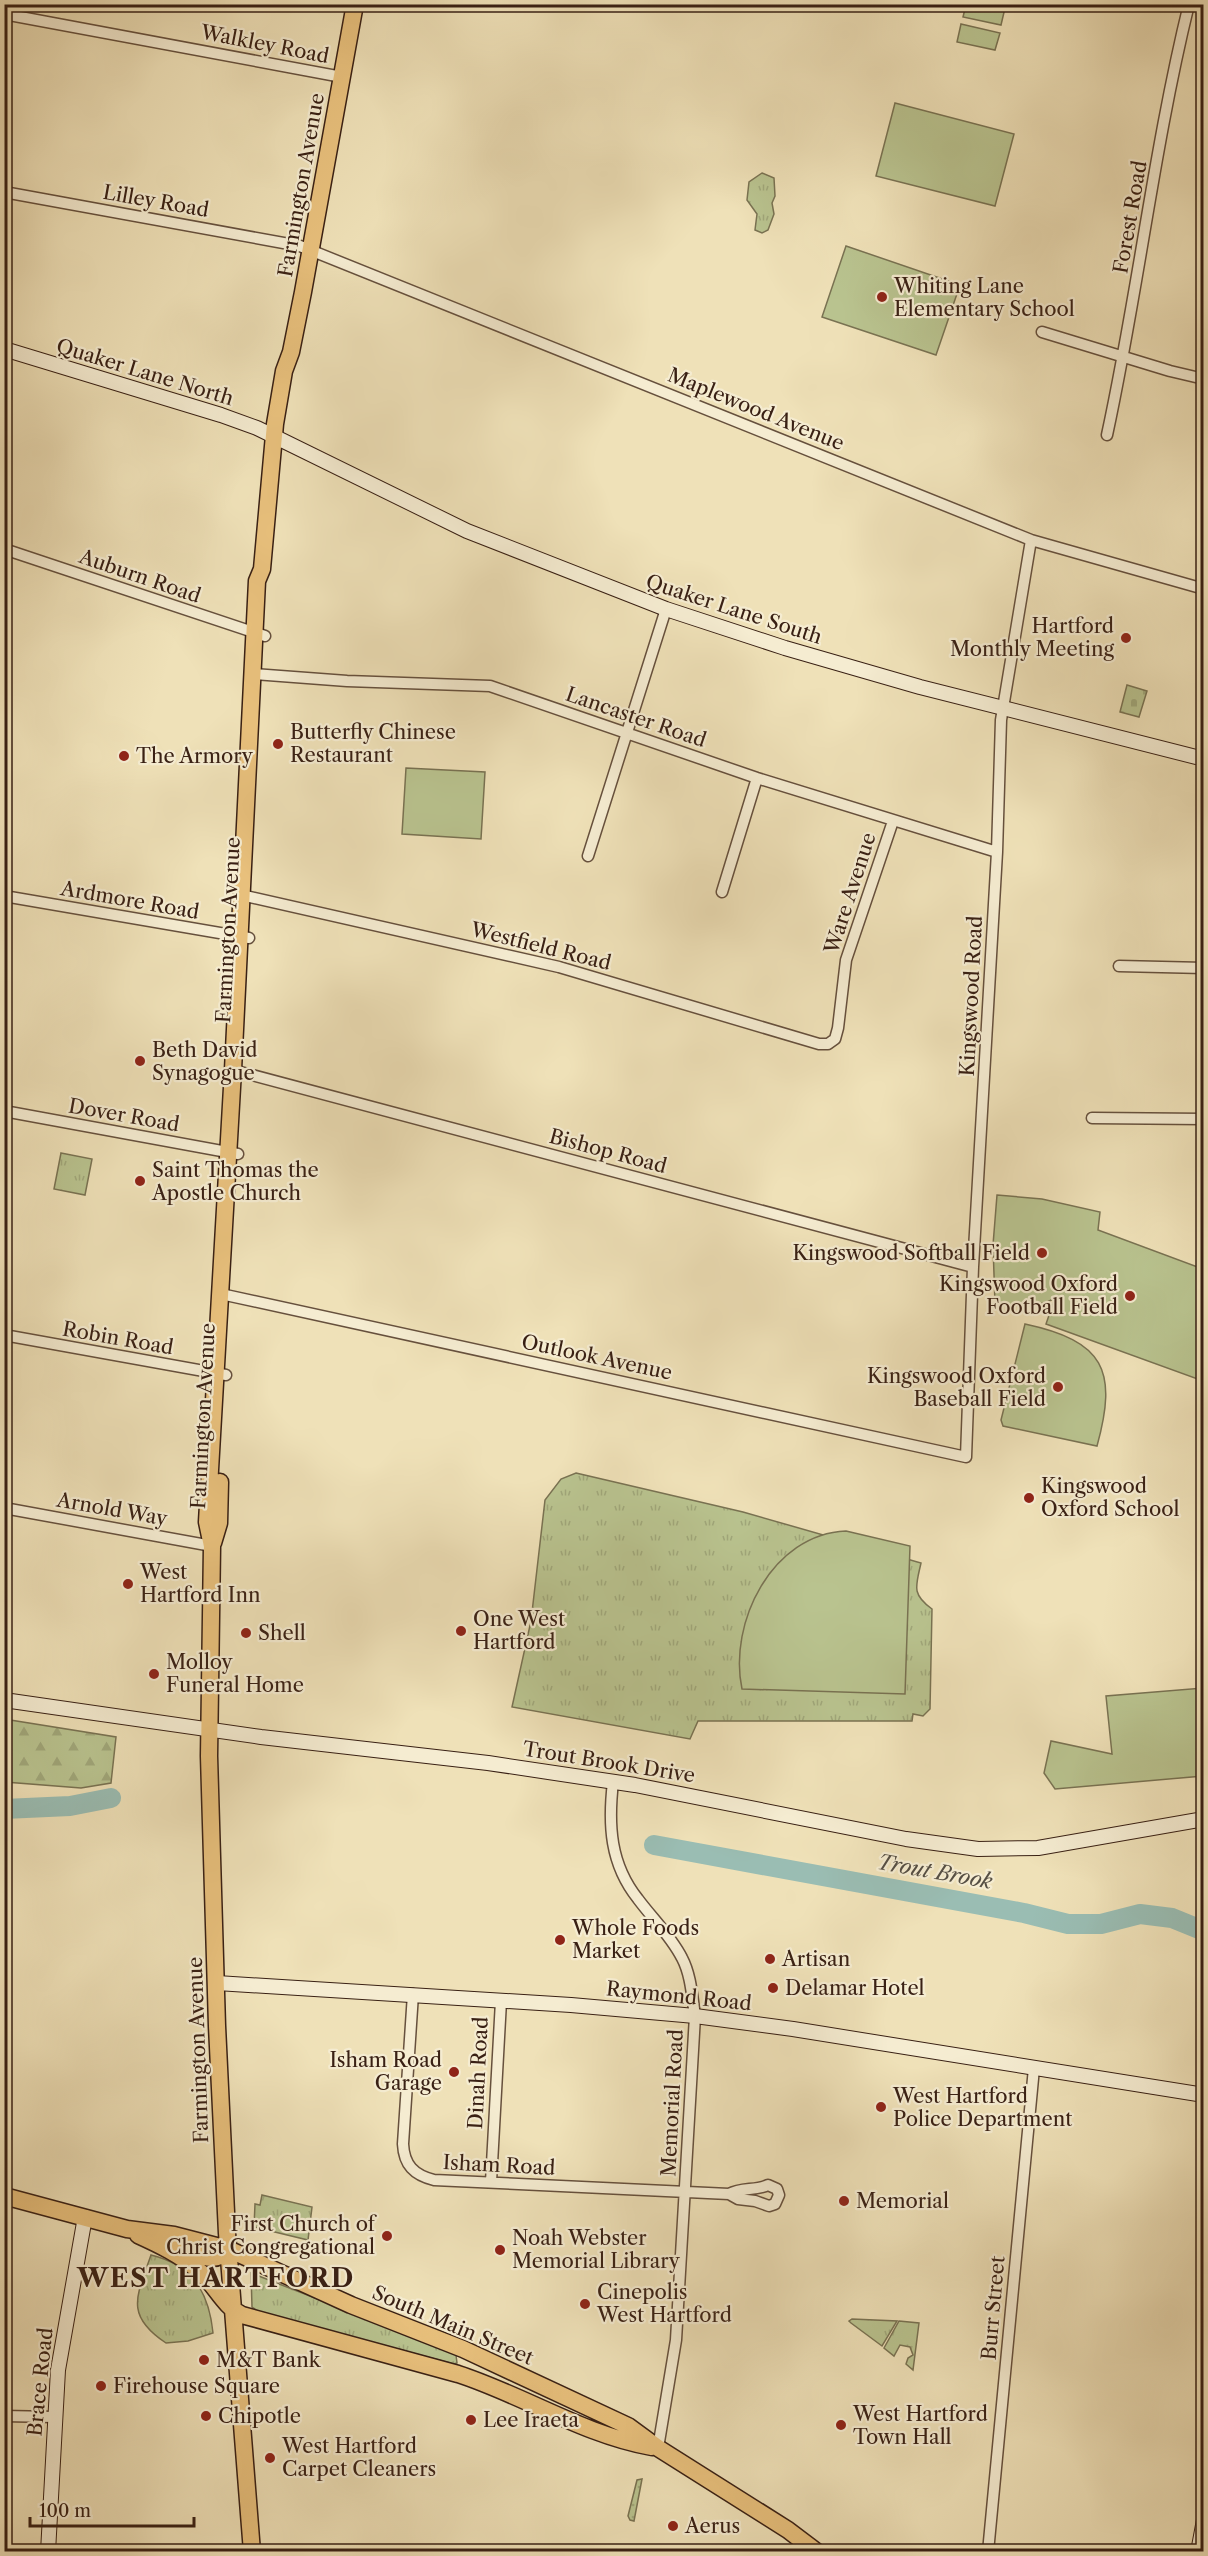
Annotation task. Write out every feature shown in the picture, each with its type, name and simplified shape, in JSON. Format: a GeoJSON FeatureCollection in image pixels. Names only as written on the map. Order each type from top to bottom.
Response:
{"type":"FeatureCollection","features":[{"type":"Feature","properties":{"kind":"main road","name":"Farmington Avenue"},"geometry":{"type":"LineString","coordinates":[[337,76],[345,4]]}},
{"type":"Feature","properties":{"kind":"main road","name":"Farmington Avenue"},"geometry":{"type":"LineString","coordinates":[[252,2552],[228,2249],[217,2026],[209,1729],[212,1546],[207,1522],[219,1411],[226,1294],[260,635],[257,581],[262,569],[273,436],[284,371],[291,352],[305,248],[337,76],[355,4]]}},
{"type":"Feature","properties":{"kind":"main road","name":"Quaker Lane North"},"geometry":{"type":"LineString","coordinates":[[4,349],[221,415],[273,436]]}},
{"type":"Feature","properties":{"kind":"main road","name":"Quaker Lane South"},"geometry":{"type":"LineString","coordinates":[[273,436],[466,531],[666,609],[813,656],[1203,759]]}},
{"type":"Feature","properties":{"kind":"main road","name":"Trout Brook Drive"},"geometry":{"type":"LineString","coordinates":[[4,1700],[361,1749],[488,1763],[613,1782],[906,1839],[978,1849],[1038,1848],[1203,1819]]}},
{"type":"Feature","properties":{"kind":"main road","name":"Raymond Road"},"geometry":{"type":"LineString","coordinates":[[217,1983],[413,1994],[695,2016],[793,2028],[1203,2095]]}},
{"type":"Feature","properties":{"kind":"main road"},"geometry":{"type":"LineString","coordinates":[[4,2196],[127,2229],[172,2251],[200,2271],[233,2310]]}},
{"type":"Feature","properties":{"kind":"main road","name":"Brace Road"},"geometry":{"type":"LineString","coordinates":[[48,2552],[54,2417],[63,2336],[86,2217]]}},
{"type":"Feature","properties":{"kind":"main road","name":"South Main Street"},"geometry":{"type":"LineString","coordinates":[[127,2229],[174,2235],[228,2249],[351,2305],[463,2349],[628,2426],[658,2448],[788,2530],[817,2552]]}},
{"type":"Feature","properties":{"kind":"main road","name":"South Main Street"},"geometry":{"type":"LineString","coordinates":[[233,2310],[250,2318],[476,2379],[624,2442],[658,2448]]}},
{"type":"Feature","properties":{"kind":"main road"},"geometry":{"type":"LineString","coordinates":[[1198,2552],[1203,2520]]}},
{"type":"Feature","properties":{"kind":"street","name":"Forest Road"},"geometry":{"type":"LineString","coordinates":[[1107,435],[1124,356],[1173,73],[1189,4]]}},
{"type":"Feature","properties":{"kind":"street","name":"Walkley Road"},"geometry":{"type":"LineString","coordinates":[[4,15],[337,76]]}},
{"type":"Feature","properties":{"kind":"street","name":"Lilley Road"},"geometry":{"type":"LineString","coordinates":[[4,192],[305,248]]}},
{"type":"Feature","properties":{"kind":"street","name":"Maplewood Avenue"},"geometry":{"type":"LineString","coordinates":[[305,248],[1031,540],[1203,589]]}},
{"type":"Feature","properties":{"kind":"street"},"geometry":{"type":"LineString","coordinates":[[1042,332],[1203,379]]}},
{"type":"Feature","properties":{"kind":"street","name":"Kingswood Road"},"geometry":{"type":"LineString","coordinates":[[966,1457],[973,1267],[997,852],[1002,707],[1031,540]]}},
{"type":"Feature","properties":{"kind":"street","name":"Auburn Road"},"geometry":{"type":"LineString","coordinates":[[4,549],[260,635]]}},
{"type":"Feature","properties":{"kind":"street"},"geometry":{"type":"LineString","coordinates":[[588,856],[666,609]]}},
{"type":"Feature","properties":{"kind":"street","name":"Lancaster Road"},"geometry":{"type":"LineString","coordinates":[[258,674],[490,686],[757,778],[997,852]]}},
{"type":"Feature","properties":{"kind":"street"},"geometry":{"type":"LineString","coordinates":[[722,892],[757,778]]}},
{"type":"Feature","properties":{"kind":"street","name":"Ware Avenue"},"geometry":{"type":"LineString","coordinates":[[828,1044],[835,1039],[838,1028],[846,960],[893,821]]}},
{"type":"Feature","properties":{"kind":"street","name":"Ardmore Road"},"geometry":{"type":"LineString","coordinates":[[4,896],[244,938]]}},
{"type":"Feature","properties":{"kind":"street","name":"Westfield Road"},"geometry":{"type":"LineString","coordinates":[[246,896],[559,967],[819,1044],[828,1044]]}},
{"type":"Feature","properties":{"kind":"street"},"geometry":{"type":"LineString","coordinates":[[1119,966],[1203,968]]}},
{"type":"Feature","properties":{"kind":"street","name":"Bishop Road"},"geometry":{"type":"LineString","coordinates":[[237,1071],[973,1267]]}},
{"type":"Feature","properties":{"kind":"street","name":"Dover Road"},"geometry":{"type":"LineString","coordinates":[[4,1111],[233,1153]]}},
{"type":"Feature","properties":{"kind":"street"},"geometry":{"type":"LineString","coordinates":[[1092,1118],[1203,1119]]}},
{"type":"Feature","properties":{"kind":"street","name":"Outlook Avenue"},"geometry":{"type":"LineString","coordinates":[[226,1294],[966,1457]]}},
{"type":"Feature","properties":{"kind":"street","name":"Robin Road"},"geometry":{"type":"LineString","coordinates":[[4,1335],[221,1374]]}},
{"type":"Feature","properties":{"kind":"street","name":"Arnold Way"},"geometry":{"type":"LineString","coordinates":[[4,1508],[212,1546]]}},
{"type":"Feature","properties":{"kind":"street","name":"Memorial Road"},"geometry":{"type":"LineString","coordinates":[[613,1782],[609,1826],[615,1858],[622,1875],[636,1897],[666,1933],[682,1958],[689,1976],[695,2016],[676,2340],[658,2448]]}},
{"type":"Feature","properties":{"kind":"street","name":"Isham Road"},"geometry":{"type":"LineString","coordinates":[[413,1994],[403,2144],[406,2162],[414,2171],[426,2178],[729,2194]]}},
{"type":"Feature","properties":{"kind":"street","name":"Dinah Road"},"geometry":{"type":"LineString","coordinates":[[490,2182],[501,2001]]}},
{"type":"Feature","properties":{"kind":"street","name":"Burr Street"},"geometry":{"type":"LineString","coordinates":[[988,2552],[1034,2068]]}},
{"type":"Feature","properties":{"kind":"street"},"geometry":{"type":"LineString","coordinates":[[4,2416],[54,2417]]}},
{"type":"Feature","properties":{"kind":"green space"},"geometry":{"type":"Polygon","coordinates":[[[966,5],[990,5],[1005,8],[1001,25],[963,17],[966,5]]]}},
{"type":"Feature","properties":{"kind":"green space"},"geometry":{"type":"Polygon","coordinates":[[[961,24],[1000,33],[995,50],[957,42],[961,24]]]}},
{"type":"Feature","properties":{"kind":"green space"},"geometry":{"type":"Polygon","coordinates":[[[895,103],[1014,134],[995,206],[876,176],[895,103]]]}},
{"type":"Feature","properties":{"kind":"green space"},"geometry":{"type":"Polygon","coordinates":[[[762,173],[774,178],[775,196],[772,203],[774,214],[768,230],[762,233],[755,230],[757,214],[747,200],[749,182],[762,173]]]}},
{"type":"Feature","properties":{"kind":"green space"},"geometry":{"type":"Polygon","coordinates":[[[846,246],[960,285],[936,355],[822,317],[846,246]]]}},
{"type":"Feature","properties":{"kind":"green space"},"geometry":{"type":"Polygon","coordinates":[[[1127,685],[1147,691],[1139,717],[1120,712],[1127,685]]]}},
{"type":"Feature","properties":{"kind":"green space"},"geometry":{"type":"Polygon","coordinates":[[[406,768],[485,772],[481,839],[402,834],[406,768]]]}},
{"type":"Feature","properties":{"kind":"green space"},"geometry":{"type":"Polygon","coordinates":[[[61,1153],[92,1159],[85,1195],[54,1189],[61,1153]]]}},
{"type":"Feature","properties":{"kind":"green space","name":"Kingswood Oxford Football Field"},"geometry":{"type":"Polygon","coordinates":[[[997,1195],[1042,1199],[1100,1212],[1098,1230],[1203,1269],[1203,1381],[1046,1324],[1055,1298],[1034,1305],[995,1304],[993,1245],[997,1195]]]}},
{"type":"Feature","properties":{"kind":"green space","name":"Kingswood Oxford Baseball Field"},"geometry":{"type":"Polygon","coordinates":[[[1025,1324],[1052,1331],[1073,1340],[1088,1350],[1098,1363],[1104,1378],[1106,1397],[1097,1446],[1003,1426],[1001,1420],[1025,1324]]]}},
{"type":"Feature","properties":{"kind":"green space"},"geometry":{"type":"Polygon","coordinates":[[[576,1473],[743,1512],[921,1563],[918,1594],[932,1609],[930,1709],[923,1716],[913,1714],[912,1721],[698,1721],[690,1739],[512,1707],[531,1621],[545,1500],[561,1479],[576,1473]]]}},
{"type":"Feature","properties":{"kind":"green space"},"geometry":{"type":"Polygon","coordinates":[[[846,1531],[910,1546],[905,1694],[742,1689],[739,1663],[742,1637],[749,1611],[761,1586],[777,1565],[797,1548],[820,1536],[846,1531]]]}},
{"type":"Feature","properties":{"kind":"green space"},"geometry":{"type":"Polygon","coordinates":[[[1203,1688],[1203,1776],[1055,1789],[1044,1773],[1051,1741],[1112,1754],[1106,1696],[1203,1688]]]}},
{"type":"Feature","properties":{"kind":"green space"},"geometry":{"type":"Polygon","coordinates":[[[4,1719],[116,1737],[111,1783],[81,1788],[5,1782],[4,1719]]]}},
{"type":"Feature","properties":{"kind":"green space"},"geometry":{"type":"Polygon","coordinates":[[[262,2195],[312,2207],[308,2240],[254,2227],[255,2204],[260,2205],[262,2195]]]}},
{"type":"Feature","properties":{"kind":"green space"},"geometry":{"type":"Polygon","coordinates":[[[151,2255],[178,2266],[196,2283],[208,2305],[213,2333],[188,2341],[166,2343],[144,2323],[139,2314],[139,2293],[151,2255]]]}},
{"type":"Feature","properties":{"kind":"green space"},"geometry":{"type":"Polygon","coordinates":[[[251,2273],[453,2352],[457,2363],[261,2313],[252,2307],[251,2273]]]}},
{"type":"Feature","properties":{"kind":"green space"},"geometry":{"type":"Polygon","coordinates":[[[852,2319],[897,2321],[882,2346],[851,2323],[849,2321],[852,2319]]]}},
{"type":"Feature","properties":{"kind":"green space"},"geometry":{"type":"Polygon","coordinates":[[[899,2321],[919,2323],[913,2370],[906,2364],[908,2358],[913,2355],[910,2347],[900,2345],[894,2356],[884,2348],[899,2321]]]}},
{"type":"Feature","properties":{"kind":"green space"},"geometry":{"type":"Polygon","coordinates":[[[642,2479],[634,2521],[628,2516],[637,2480],[642,2479]]]}},
{"type":"Feature","properties":{"kind":"waterway","name":"Trout Brook"},"geometry":{"type":"LineString","coordinates":[[4,1809],[70,1806],[111,1798]]}},
{"type":"Feature","properties":{"kind":"waterway","name":"Trout Brook"},"geometry":{"type":"LineString","coordinates":[[654,1845],[1024,1913],[1068,1924],[1101,1924],[1140,1914],[1172,1918],[1204,1931]]}},
{"type":"Feature","properties":{"kind":"place","name":"Whiting Lane Elementary School"},"geometry":{"type":"Point","coordinates":[882,297]}},
{"type":"Feature","properties":{"kind":"place","name":"Hartford Monthly Meeting"},"geometry":{"type":"Point","coordinates":[1126,638]}},
{"type":"Feature","properties":{"kind":"place","name":"Butterfly Chinese Restaurant"},"geometry":{"type":"Point","coordinates":[278,744]}},
{"type":"Feature","properties":{"kind":"place","name":"The Armory"},"geometry":{"type":"Point","coordinates":[124,756]}},
{"type":"Feature","properties":{"kind":"place","name":"Beth David Synagogue"},"geometry":{"type":"Point","coordinates":[140,1061]}},
{"type":"Feature","properties":{"kind":"place","name":"Saint Thomas the Apostle Church"},"geometry":{"type":"Point","coordinates":[140,1181]}},
{"type":"Feature","properties":{"kind":"place","name":"Kingswood Softball Field"},"geometry":{"type":"Point","coordinates":[1042,1253]}},
{"type":"Feature","properties":{"kind":"place","name":"Kingswood Oxford Football Field"},"geometry":{"type":"Point","coordinates":[1130,1296]}},
{"type":"Feature","properties":{"kind":"place","name":"Kingswood Oxford Baseball Field"},"geometry":{"type":"Point","coordinates":[1058,1387]}},
{"type":"Feature","properties":{"kind":"place","name":"Kingswood Oxford School"},"geometry":{"type":"Point","coordinates":[1029,1498]}},
{"type":"Feature","properties":{"kind":"place","name":"West Hartford Inn"},"geometry":{"type":"Point","coordinates":[128,1584]}},
{"type":"Feature","properties":{"kind":"place","name":"One West Hartford"},"geometry":{"type":"Point","coordinates":[461,1631]}},
{"type":"Feature","properties":{"kind":"place","name":"Shell"},"geometry":{"type":"Point","coordinates":[246,1633]}},
{"type":"Feature","properties":{"kind":"place","name":"Molloy Funeral Home"},"geometry":{"type":"Point","coordinates":[154,1674]}},
{"type":"Feature","properties":{"kind":"place","name":"Whole Foods Market"},"geometry":{"type":"Point","coordinates":[560,1940]}},
{"type":"Feature","properties":{"kind":"place","name":"Artisan"},"geometry":{"type":"Point","coordinates":[770,1959]}},
{"type":"Feature","properties":{"kind":"place","name":"Delamar Hotel"},"geometry":{"type":"Point","coordinates":[773,1988]}},
{"type":"Feature","properties":{"kind":"place","name":"Isham Road Garage"},"geometry":{"type":"Point","coordinates":[454,2072]}},
{"type":"Feature","properties":{"kind":"place","name":"West Hartford Police Department"},"geometry":{"type":"Point","coordinates":[881,2107]}},
{"type":"Feature","properties":{"kind":"place","name":"Memorial"},"geometry":{"type":"Point","coordinates":[844,2201]}},
{"type":"Feature","properties":{"kind":"place","name":"First Church of Christ Congregational"},"geometry":{"type":"Point","coordinates":[387,2236]}},
{"type":"Feature","properties":{"kind":"place","name":"Noah Webster Memorial Library"},"geometry":{"type":"Point","coordinates":[500,2250]}},
{"type":"Feature","properties":{"kind":"place","name":"Cinepolis West Hartford"},"geometry":{"type":"Point","coordinates":[585,2304]}},
{"type":"Feature","properties":{"kind":"place","name":"M&T Bank"},"geometry":{"type":"Point","coordinates":[204,2360]}},
{"type":"Feature","properties":{"kind":"place","name":"Firehouse Square"},"geometry":{"type":"Point","coordinates":[101,2386]}},
{"type":"Feature","properties":{"kind":"place","name":"Chipotle"},"geometry":{"type":"Point","coordinates":[206,2416]}},
{"type":"Feature","properties":{"kind":"place","name":"Lee Iraeta"},"geometry":{"type":"Point","coordinates":[471,2420]}},
{"type":"Feature","properties":{"kind":"place","name":"West Hartford Town Hall"},"geometry":{"type":"Point","coordinates":[841,2425]}},
{"type":"Feature","properties":{"kind":"place","name":"West Hartford Carpet Cleaners"},"geometry":{"type":"Point","coordinates":[270,2458]}},
{"type":"Feature","properties":{"kind":"place","name":"Aerus"},"geometry":{"type":"Point","coordinates":[673,2526]}},
{"type":"Feature","properties":{"kind":"district","name":"WEST HARTFORD"},"geometry":{"type":"Point","coordinates":[216,2278]}}]}
